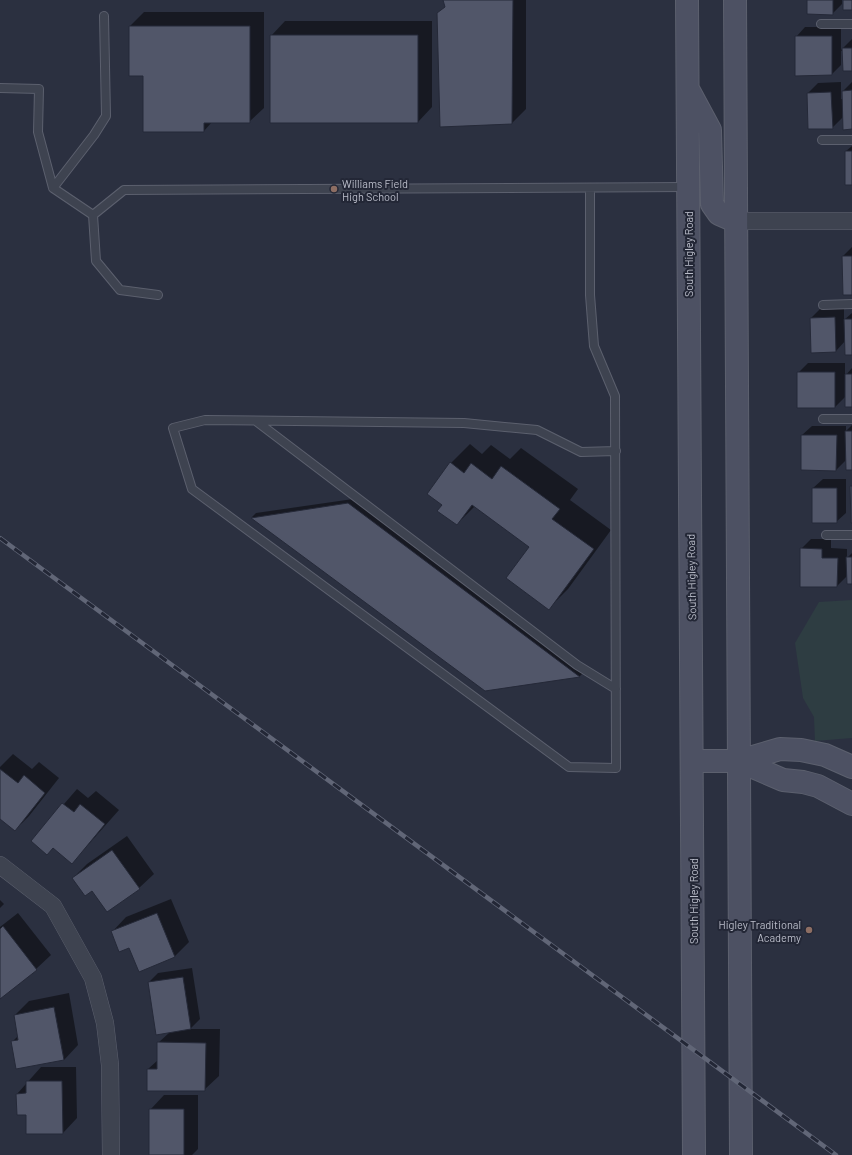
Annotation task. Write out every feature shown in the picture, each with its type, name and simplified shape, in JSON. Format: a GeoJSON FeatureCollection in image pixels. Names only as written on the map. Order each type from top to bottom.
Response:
{"type":"FeatureCollection","features":[{"type":"Feature","properties":{"kind":"main road","name":"South Higley Road"},"geometry":{"type":"LineString","coordinates":[[687,0],[694,1155]]}},
{"type":"Feature","properties":{"kind":"main road"},"geometry":{"type":"LineString","coordinates":[[735,0],[741,1155]]}},
{"type":"Feature","properties":{"kind":"main road"},"geometry":{"type":"LineString","coordinates":[[687,88],[710,130],[712,204],[719,214],[735,221]]}},
{"type":"Feature","properties":{"kind":"main road"},"geometry":{"type":"LineString","coordinates":[[692,761],[739,761],[780,749],[801,750],[825,755],[852,767]]}},
{"type":"Feature","properties":{"kind":"main road"},"geometry":{"type":"LineString","coordinates":[[739,761],[783,780],[803,782],[818,786],[852,804]]}},
{"type":"Feature","properties":{"kind":"street"},"geometry":{"type":"LineString","coordinates":[[735,221],[852,221]]}},
{"type":"Feature","properties":{"kind":"street"},"geometry":{"type":"LineString","coordinates":[[0,865],[53,906],[93,978],[105,1023],[110,1064],[111,1155]]}},
{"type":"Feature","properties":{"kind":"lane"},"geometry":{"type":"LineString","coordinates":[[53,188],[94,135],[106,116],[104,16]]}},
{"type":"Feature","properties":{"kind":"lane"},"geometry":{"type":"LineString","coordinates":[[821,24],[852,24]]}},
{"type":"Feature","properties":{"kind":"lane"},"geometry":{"type":"LineString","coordinates":[[0,88],[38,89],[38,132],[53,188],[93,215]]}},
{"type":"Feature","properties":{"kind":"lane"},"geometry":{"type":"LineString","coordinates":[[822,140],[852,140]]}},
{"type":"Feature","properties":{"kind":"lane"},"geometry":{"type":"LineString","coordinates":[[93,215],[124,190],[688,187]]}},
{"type":"Feature","properties":{"kind":"lane"},"geometry":{"type":"LineString","coordinates":[[590,188],[590,296],[594,346],[615,396],[616,451],[616,768],[569,767],[192,489],[173,428],[205,420],[464,423],[537,430],[581,452],[616,451]]}},
{"type":"Feature","properties":{"kind":"lane"},"geometry":{"type":"LineString","coordinates":[[93,215],[96,261],[120,290],[158,295]]}},
{"type":"Feature","properties":{"kind":"lane"},"geometry":{"type":"LineString","coordinates":[[823,305],[852,304]]}},
{"type":"Feature","properties":{"kind":"lane"},"geometry":{"type":"LineString","coordinates":[[823,419],[852,419]]}},
{"type":"Feature","properties":{"kind":"lane"},"geometry":{"type":"LineString","coordinates":[[256,421],[577,665],[616,689]]}},
{"type":"Feature","properties":{"kind":"lane"},"geometry":{"type":"LineString","coordinates":[[826,535],[852,535]]}},
{"type":"Feature","properties":{"kind":"shaded area"},"geometry":{"type":"Polygon","coordinates":[[[852,600],[852,738],[815,741],[814,717],[803,698],[795,643],[819,602],[852,600]]]}},
{"type":"Feature","properties":{"kind":"building"},"geometry":{"type":"Polygon","coordinates":[[[443,0],[513,0],[512,124],[440,127],[437,13],[445,7],[443,0]]]}},
{"type":"Feature","properties":{"kind":"building"},"geometry":{"type":"Polygon","coordinates":[[[807,0],[833,0],[833,15],[807,14],[807,0]]]}},
{"type":"Feature","properties":{"kind":"building"},"geometry":{"type":"Polygon","coordinates":[[[843,0],[852,0],[852,10],[843,10],[843,0]]]}},
{"type":"Feature","properties":{"kind":"building"},"geometry":{"type":"Polygon","coordinates":[[[129,26],[250,26],[250,123],[204,123],[204,132],[143,132],[143,76],[129,76],[129,26]]]}},
{"type":"Feature","properties":{"kind":"building"},"geometry":{"type":"Polygon","coordinates":[[[270,35],[418,35],[418,123],[270,123],[270,35]]]}},
{"type":"Feature","properties":{"kind":"building"},"geometry":{"type":"Polygon","coordinates":[[[795,36],[832,36],[832,75],[795,76],[795,36]]]}},
{"type":"Feature","properties":{"kind":"building"},"geometry":{"type":"Polygon","coordinates":[[[842,48],[852,48],[852,71],[843,71],[842,48]]]}},
{"type":"Feature","properties":{"kind":"building"},"geometry":{"type":"Polygon","coordinates":[[[852,90],[852,129],[843,130],[842,91],[852,90]]]}},
{"type":"Feature","properties":{"kind":"building"},"geometry":{"type":"Polygon","coordinates":[[[831,92],[833,129],[808,129],[807,93],[831,92]]]}},
{"type":"Feature","properties":{"kind":"building"},"geometry":{"type":"Polygon","coordinates":[[[845,151],[852,151],[852,185],[845,185],[845,151]]]}},
{"type":"Feature","properties":{"kind":"building"},"geometry":{"type":"Polygon","coordinates":[[[842,256],[852,256],[852,295],[843,295],[842,256]]]}},
{"type":"Feature","properties":{"kind":"building"},"geometry":{"type":"Polygon","coordinates":[[[835,317],[836,352],[811,353],[810,318],[835,317]]]}},
{"type":"Feature","properties":{"kind":"building"},"geometry":{"type":"Polygon","coordinates":[[[844,319],[852,319],[852,355],[845,355],[844,319]]]}},
{"type":"Feature","properties":{"kind":"building"},"geometry":{"type":"Polygon","coordinates":[[[797,372],[835,372],[835,408],[797,408],[797,372]]]}},
{"type":"Feature","properties":{"kind":"building"},"geometry":{"type":"Polygon","coordinates":[[[845,374],[852,374],[852,407],[845,407],[845,374]]]}},
{"type":"Feature","properties":{"kind":"building"},"geometry":{"type":"Polygon","coordinates":[[[845,431],[852,431],[852,470],[846,470],[845,431]]]}},
{"type":"Feature","properties":{"kind":"building"},"geometry":{"type":"Polygon","coordinates":[[[801,435],[837,435],[836,471],[801,470],[801,435]]]}},
{"type":"Feature","properties":{"kind":"building"},"geometry":{"type":"Polygon","coordinates":[[[450,462],[464,473],[471,463],[492,479],[501,466],[560,509],[552,519],[594,549],[549,610],[506,578],[529,547],[472,505],[457,525],[437,511],[442,505],[427,494],[450,462]]]}},
{"type":"Feature","properties":{"kind":"building"},"geometry":{"type":"Polygon","coordinates":[[[850,486],[852,486],[852,523],[851,523],[850,486]]]}},
{"type":"Feature","properties":{"kind":"building"},"geometry":{"type":"Polygon","coordinates":[[[812,488],[837,488],[837,523],[812,523],[812,488]]]}},
{"type":"Feature","properties":{"kind":"building"},"geometry":{"type":"Polygon","coordinates":[[[348,503],[580,677],[485,691],[251,518],[348,503]]]}},
{"type":"Feature","properties":{"kind":"building"},"geometry":{"type":"Polygon","coordinates":[[[800,548],[822,549],[822,558],[838,558],[837,587],[800,587],[800,548]]]}},
{"type":"Feature","properties":{"kind":"building"},"geometry":{"type":"Polygon","coordinates":[[[846,557],[852,557],[852,584],[847,584],[846,557]]]}},
{"type":"Feature","properties":{"kind":"building"},"geometry":{"type":"Polygon","coordinates":[[[0,769],[18,783],[24,775],[45,793],[15,831],[0,819],[0,769]]]}},
{"type":"Feature","properties":{"kind":"building"},"geometry":{"type":"Polygon","coordinates":[[[62,803],[74,812],[80,804],[105,824],[72,864],[53,848],[47,855],[31,841],[62,803]]]}},
{"type":"Feature","properties":{"kind":"building"},"geometry":{"type":"Polygon","coordinates":[[[112,850],[140,889],[107,912],[92,891],[85,896],[72,878],[112,850]]]}},
{"type":"Feature","properties":{"kind":"building"},"geometry":{"type":"Polygon","coordinates":[[[157,913],[175,957],[139,972],[129,948],[119,952],[111,931],[157,913]]]}},
{"type":"Feature","properties":{"kind":"building"},"geometry":{"type":"Polygon","coordinates":[[[3,926],[37,970],[0,999],[0,929],[3,926]]]}},
{"type":"Feature","properties":{"kind":"building"},"geometry":{"type":"Polygon","coordinates":[[[183,977],[191,1029],[156,1035],[148,982],[183,977]]]}},
{"type":"Feature","properties":{"kind":"building"},"geometry":{"type":"Polygon","coordinates":[[[54,1007],[64,1060],[16,1069],[11,1041],[18,1040],[14,1015],[54,1007]]]}},
{"type":"Feature","properties":{"kind":"building"},"geometry":{"type":"Polygon","coordinates":[[[157,1042],[206,1043],[205,1091],[147,1091],[147,1069],[157,1069],[157,1042]]]}},
{"type":"Feature","properties":{"kind":"building"},"geometry":{"type":"Polygon","coordinates":[[[26,1081],[62,1081],[63,1134],[26,1134],[26,1115],[17,1115],[16,1094],[26,1093],[26,1081]]]}},
{"type":"Feature","properties":{"kind":"building"},"geometry":{"type":"Polygon","coordinates":[[[149,1109],[184,1109],[184,1155],[149,1155],[149,1109]]]}},
{"type":"Feature","properties":{"kind":"railway"},"geometry":{"type":"LineString","coordinates":[[0,538],[836,1155]]}},
{"type":"Feature","properties":{"kind":"place","name":"Williams Field High School"},"geometry":{"type":"Point","coordinates":[334,189]}},
{"type":"Feature","properties":{"kind":"place","name":"Higley Traditional Academy"},"geometry":{"type":"Point","coordinates":[809,930]}}]}
